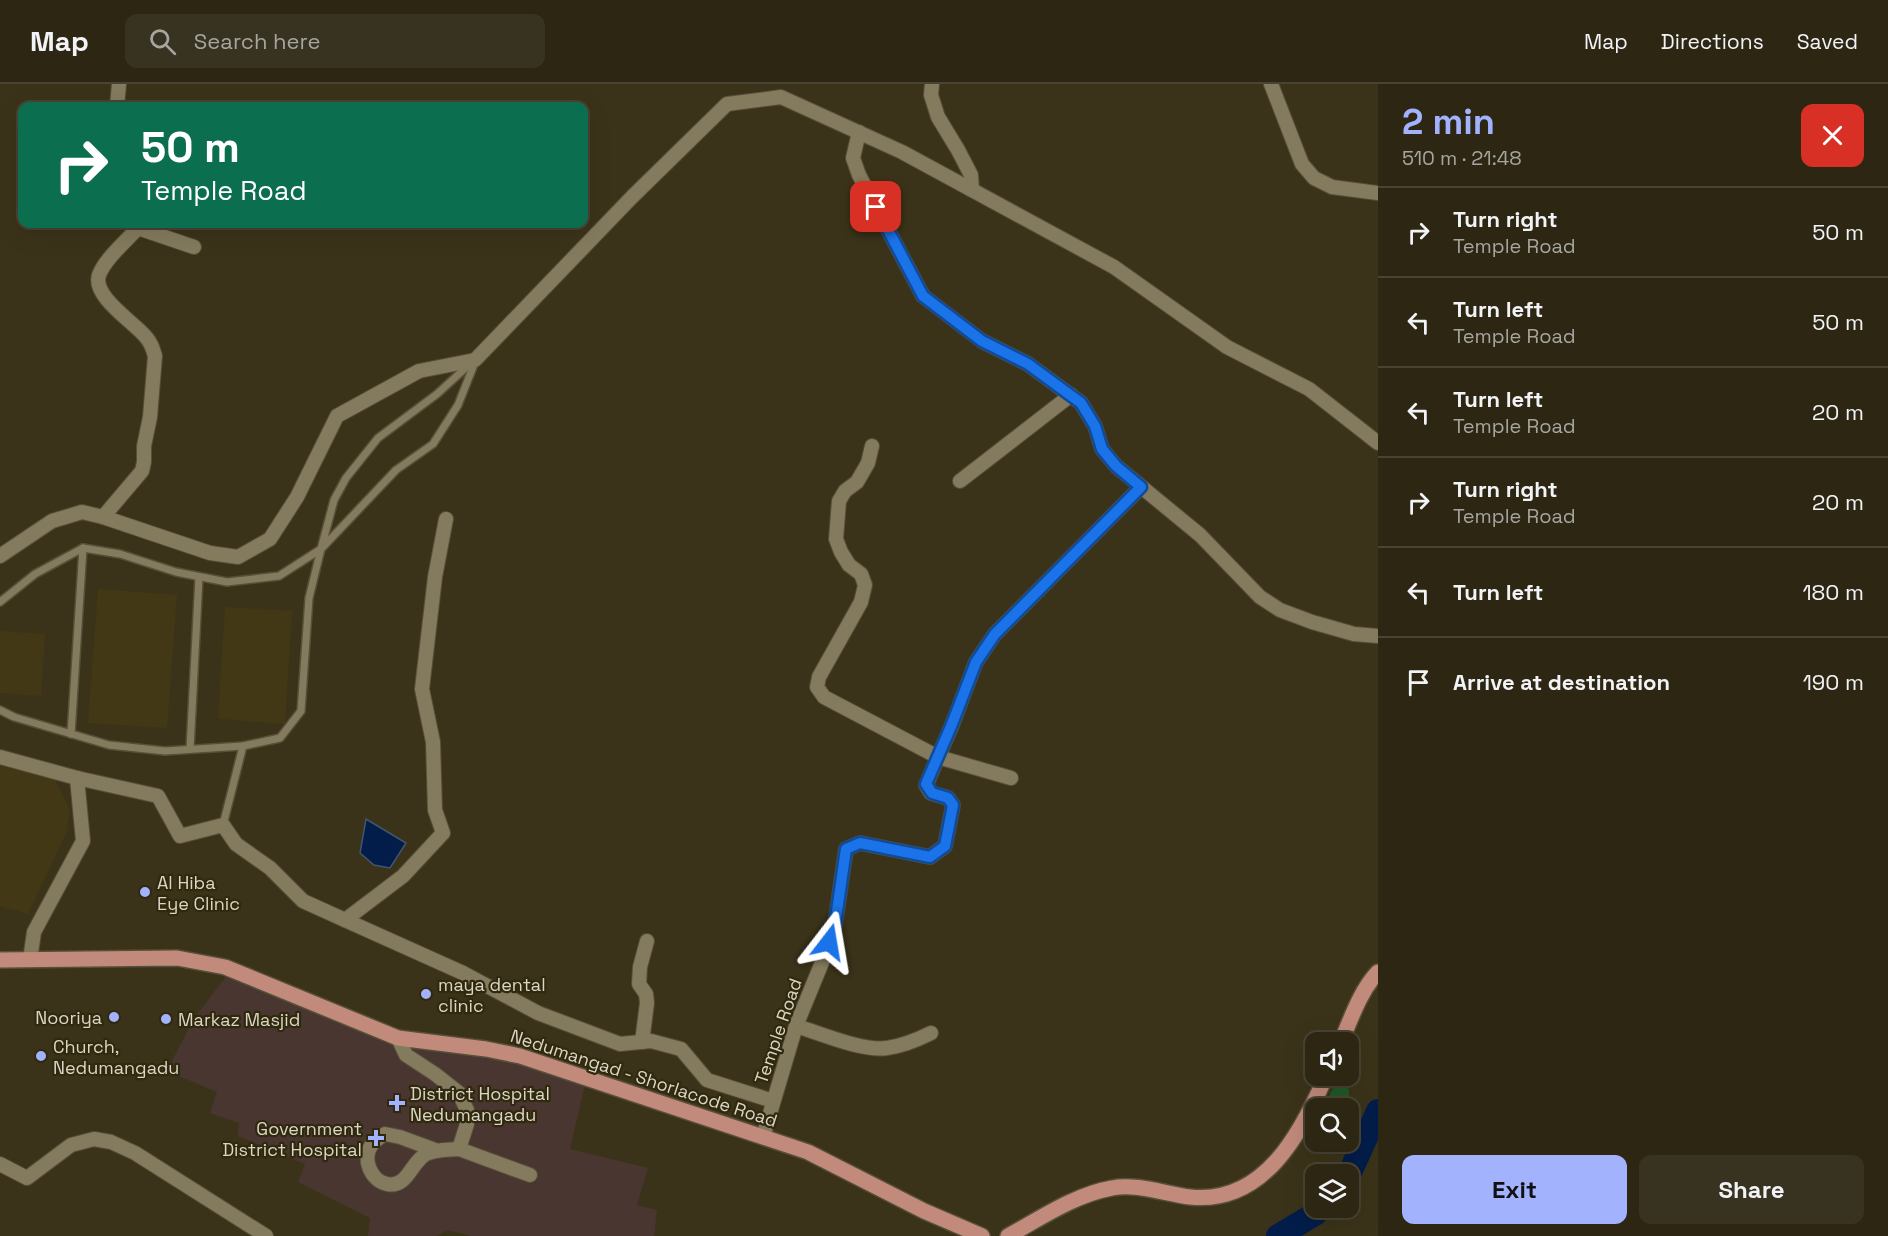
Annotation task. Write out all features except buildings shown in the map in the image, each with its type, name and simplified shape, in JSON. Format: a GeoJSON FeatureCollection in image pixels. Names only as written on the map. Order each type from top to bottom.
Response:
{"type":"FeatureCollection","features":[{"type":"Feature","properties":{"kind":"main road","name":"Nedumangad - Shorlacode Road"},"geometry":{"type":"LineString","coordinates":[[0,960],[177,958],[225,967],[398,1038],[486,1049],[520,1056],[808,1152],[924,1211],[982,1236]]}},
{"type":"Feature","properties":{"kind":"main road"},"geometry":{"type":"LineString","coordinates":[[1345,1032],[1371,979],[1378,972]]}},
{"type":"Feature","properties":{"kind":"main road"},"geometry":{"type":"LineString","coordinates":[[1008,1236],[1074,1200],[1114,1187],[1145,1189],[1192,1197],[1226,1196],[1247,1187],[1285,1152],[1313,1107],[1322,1086]]}},
{"type":"Feature","properties":{"kind":"street"},"geometry":{"type":"LineString","coordinates":[[117,102],[119,84]]}},
{"type":"Feature","properties":{"kind":"street"},"geometry":{"type":"LineString","coordinates":[[933,84],[931,95],[938,117],[971,175],[972,190]]}},
{"type":"Feature","properties":{"kind":"street"},"geometry":{"type":"LineString","coordinates":[[1271,84],[1302,164],[1314,178],[1332,187],[1378,194]]}},
{"type":"Feature","properties":{"kind":"street"},"geometry":{"type":"LineString","coordinates":[[0,556],[52,520],[82,512],[210,553],[238,557],[270,539],[297,497],[337,416],[419,371],[475,360],[632,197],[727,104],[781,91],[902,152],[1114,267],[1227,346],[1309,389],[1378,443]]}},
{"type":"Feature","properties":{"kind":"street"},"geometry":{"type":"LineString","coordinates":[[859,132],[854,158],[859,175],[923,296],[982,341],[1028,364],[1081,403],[1095,426],[1102,449],[1116,466],[1200,535],[1260,597],[1280,610],[1354,634],[1378,636]]}},
{"type":"Feature","properties":{"kind":"street"},"geometry":{"type":"LineString","coordinates":[[103,517],[142,471],[150,417],[155,357],[153,348],[147,337],[103,296],[98,287],[99,275],[134,228]]}},
{"type":"Feature","properties":{"kind":"street"},"geometry":{"type":"LineString","coordinates":[[142,228],[194,247]]}},
{"type":"Feature","properties":{"kind":"street"},"geometry":{"type":"LineString","coordinates":[[960,481],[1071,395]]}},
{"type":"Feature","properties":{"kind":"street"},"geometry":{"type":"LineString","coordinates":[[872,446],[868,463],[857,482],[845,491],[839,501],[836,539],[849,565],[861,574],[865,585],[861,602],[819,677],[817,687],[824,697],[938,757],[1011,778]]}},
{"type":"Feature","properties":{"kind":"street","name":"Temple Road"},"geometry":{"type":"LineString","coordinates":[[763,1137],[796,1026],[835,925],[846,849],[860,843],[930,857],[945,846],[953,805],[948,798],[932,793],[926,784],[976,662],[995,634],[1141,487]]}},
{"type":"Feature","properties":{"kind":"street"},"geometry":{"type":"LineString","coordinates":[[345,920],[403,876],[443,833],[435,810],[433,742],[422,689],[435,577],[446,519]]}},
{"type":"Feature","properties":{"kind":"street"},"geometry":{"type":"LineString","coordinates":[[0,757],[77,778],[158,796],[180,836],[223,825],[236,844],[270,868],[303,901],[463,973],[538,1013],[620,1044],[651,1041],[681,1049],[707,1080],[773,1101]]}},
{"type":"Feature","properties":{"kind":"street"},"geometry":{"type":"LineString","coordinates":[[30,960],[34,932],[83,841],[77,778]]}},
{"type":"Feature","properties":{"kind":"street"},"geometry":{"type":"LineString","coordinates":[[642,1042],[647,1003],[646,994],[639,984],[640,967],[647,941]]}},
{"type":"Feature","properties":{"kind":"street"},"geometry":{"type":"LineString","coordinates":[[796,1026],[856,1045],[885,1049],[931,1033]]}},
{"type":"Feature","properties":{"kind":"street"},"geometry":{"type":"LineString","coordinates":[[398,1038],[406,1055],[435,1074],[459,1094],[467,1110],[467,1124],[459,1149]]}},
{"type":"Feature","properties":{"kind":"street"},"geometry":{"type":"LineString","coordinates":[[438,1150],[385,1134],[370,1146],[367,1156],[368,1167],[377,1180],[386,1184],[396,1184],[406,1178],[424,1155],[438,1150],[459,1149],[530,1175]]}},
{"type":"Feature","properties":{"kind":"street"},"geometry":{"type":"LineString","coordinates":[[0,1164],[27,1179],[71,1145],[94,1139],[111,1142],[135,1153],[263,1235]]}},
{"type":"Feature","properties":{"kind":"lane"},"geometry":{"type":"LineString","coordinates":[[0,602],[35,574],[83,548],[120,554],[176,572],[227,582],[279,576],[321,549],[396,470],[433,444],[458,405],[475,360]]}},
{"type":"Feature","properties":{"kind":"lane"},"geometry":{"type":"LineString","coordinates":[[0,710],[15,717],[109,745],[165,751],[243,746],[280,738],[301,711],[309,598],[334,500],[346,478],[378,438],[437,394],[475,360]]}},
{"type":"Feature","properties":{"kind":"lane"},"geometry":{"type":"LineString","coordinates":[[71,734],[83,548]]}},
{"type":"Feature","properties":{"kind":"lane"},"geometry":{"type":"LineString","coordinates":[[190,749],[199,577]]}},
{"type":"Feature","properties":{"kind":"lane"},"geometry":{"type":"LineString","coordinates":[[223,825],[243,746]]}},
{"type":"Feature","properties":{"kind":"shaded area"},"geometry":{"type":"Polygon","coordinates":[[[98,589],[177,595],[167,728],[88,723],[98,589]]]}},
{"type":"Feature","properties":{"kind":"shaded area"},"geometry":{"type":"Polygon","coordinates":[[[225,607],[292,611],[285,724],[218,719],[225,607]]]}},
{"type":"Feature","properties":{"kind":"shaded area"},"geometry":{"type":"Polygon","coordinates":[[[0,631],[45,634],[41,696],[0,693],[0,631]]]}},
{"type":"Feature","properties":{"kind":"shaded area"},"geometry":{"type":"Polygon","coordinates":[[[0,766],[55,780],[70,810],[66,833],[28,914],[0,906],[0,766]]]}},
{"type":"Feature","properties":{"kind":"shaded area","name":"District Hospital Nedumangadu"},"geometry":{"type":"Polygon","coordinates":[[[227,975],[302,1004],[538,1068],[585,1084],[570,1149],[648,1168],[637,1205],[657,1210],[654,1236],[471,1236],[447,1230],[437,1236],[368,1236],[370,1218],[298,1182],[305,1164],[238,1136],[239,1123],[210,1113],[217,1092],[167,1071],[193,1020],[227,975]]]}},
{"type":"Feature","properties":{"kind":"green space"},"geometry":{"type":"Polygon","coordinates":[[[1334,1086],[1343,1086],[1349,1089],[1349,1098],[1328,1098],[1334,1086]]]}},
{"type":"Feature","properties":{"kind":"water"},"geometry":{"type":"Polygon","coordinates":[[[366,819],[406,843],[390,868],[374,865],[360,853],[366,819]]]}},
{"type":"Feature","properties":{"kind":"waterway"},"geometry":{"type":"LineString","coordinates":[[1354,1164],[1378,1111]]}},
{"type":"Feature","properties":{"kind":"waterway"},"geometry":{"type":"LineString","coordinates":[[1278,1236],[1308,1218]]}},
{"type":"Feature","properties":{"kind":"place","name":"Al Hiba Eye Clinic"},"geometry":{"type":"Point","coordinates":[145,892]}},
{"type":"Feature","properties":{"kind":"place","name":"maya dental clinic"},"geometry":{"type":"Point","coordinates":[426,994]}},
{"type":"Feature","properties":{"kind":"place","name":"Nooriya"},"geometry":{"type":"Point","coordinates":[114,1017]}},
{"type":"Feature","properties":{"kind":"place","name":"Markaz Masjid"},"geometry":{"type":"Point","coordinates":[166,1019]}},
{"type":"Feature","properties":{"kind":"place","name":"Church, Nedumangadu"},"geometry":{"type":"Point","coordinates":[41,1056]}},
{"type":"Feature","properties":{"kind":"place","name":"District Hospital Nedumangadu"},"geometry":{"type":"Point","coordinates":[397,1103]}},
{"type":"Feature","properties":{"kind":"place","name":"Government District Hospital"},"geometry":{"type":"Point","coordinates":[376,1138]}},
{"type":"Feature","properties":{"kind":"route"},"geometry":{"type":"LineString","coordinates":[[829,942],[835,925],[846,849],[860,843],[930,857],[945,846],[953,805],[948,798],[932,793],[926,784],[976,662],[995,634],[1141,487],[1116,466],[1102,449],[1095,426],[1081,403],[1028,364],[982,341],[923,296],[876,207]]}}]}
